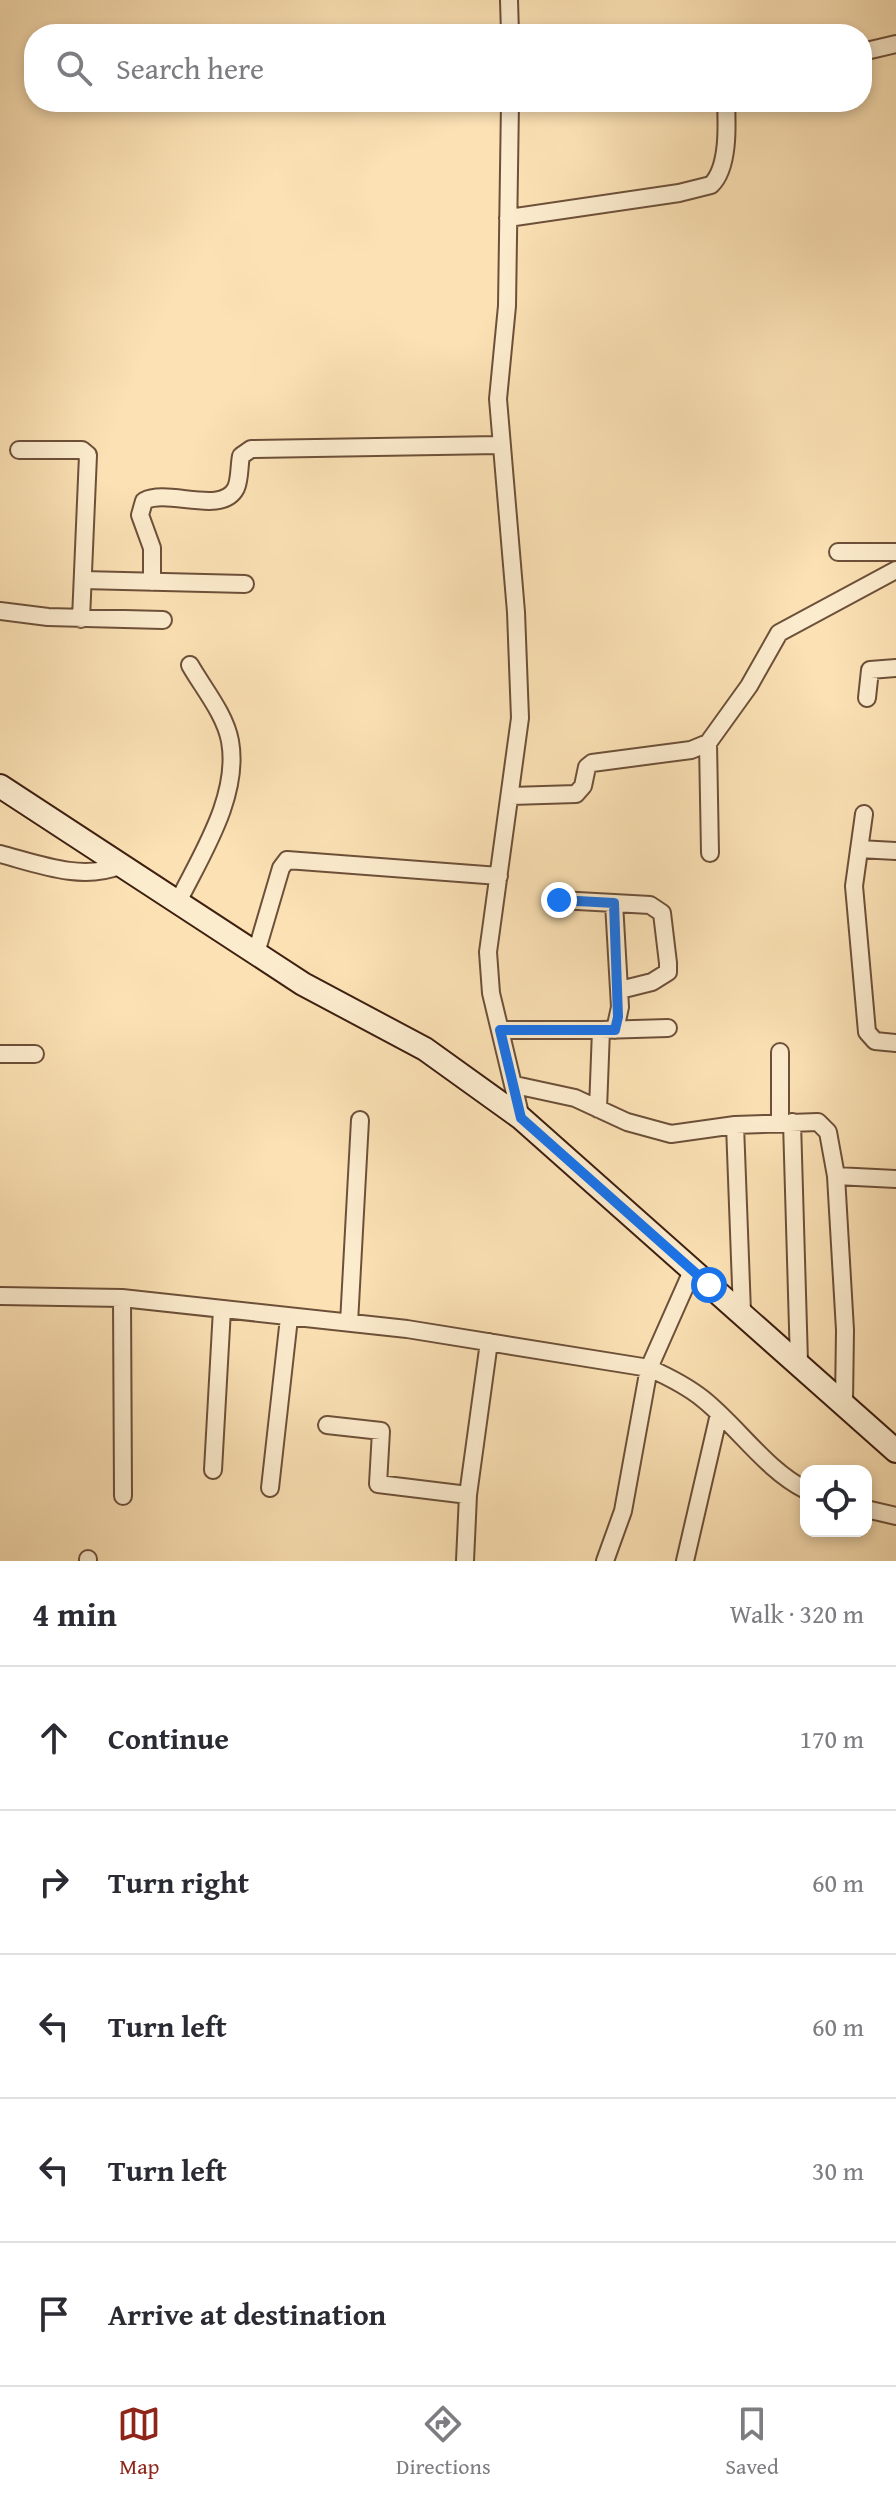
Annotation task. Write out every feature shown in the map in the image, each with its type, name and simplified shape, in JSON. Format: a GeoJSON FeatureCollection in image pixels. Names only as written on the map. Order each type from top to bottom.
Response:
{"type":"FeatureCollection","features":[{"type":"Feature","properties":{"kind":"street"},"geometry":{"type":"LineString","coordinates":[[509,0],[510,24]]}},
{"type":"Feature","properties":{"kind":"street"},"geometry":{"type":"LineString","coordinates":[[872,50],[896,44]]}},
{"type":"Feature","properties":{"kind":"street"},"geometry":{"type":"LineString","coordinates":[[510,112],[507,306],[498,399],[499,445],[516,612],[520,718],[488,952],[491,993],[521,1118]]}},
{"type":"Feature","properties":{"kind":"street"},"geometry":{"type":"LineString","coordinates":[[508,218],[679,193],[711,185],[721,166],[727,112]]}},
{"type":"Feature","properties":{"kind":"street"},"geometry":{"type":"LineString","coordinates":[[152,582],[152,548],[140,515],[144,501],[161,496],[211,502],[229,497],[236,487],[241,456],[251,449],[499,445]]}},
{"type":"Feature","properties":{"kind":"street"},"geometry":{"type":"LineString","coordinates":[[19,450],[82,450],[88,455],[81,619]]}},
{"type":"Feature","properties":{"kind":"street"},"geometry":{"type":"LineString","coordinates":[[838,552],[896,552]]}},
{"type":"Feature","properties":{"kind":"street"},"geometry":{"type":"LineString","coordinates":[[511,796],[576,794],[583,786],[587,767],[592,763],[691,750],[708,743],[749,686],[779,633],[896,570]]}},
{"type":"Feature","properties":{"kind":"street"},"geometry":{"type":"LineString","coordinates":[[83,580],[245,584]]}},
{"type":"Feature","properties":{"kind":"street"},"geometry":{"type":"LineString","coordinates":[[0,611],[81,619],[163,620]]}},
{"type":"Feature","properties":{"kind":"street"},"geometry":{"type":"LineString","coordinates":[[178,902],[214,830],[227,789],[230,752],[223,723],[190,665]]}},
{"type":"Feature","properties":{"kind":"street"},"geometry":{"type":"LineString","coordinates":[[867,698],[870,670],[896,668]]}},
{"type":"Feature","properties":{"kind":"street"},"geometry":{"type":"LineString","coordinates":[[708,743],[710,853]]}},
{"type":"Feature","properties":{"kind":"street"},"geometry":{"type":"LineString","coordinates":[[0,786],[303,984],[425,1049],[521,1118],[893,1444]]}},
{"type":"Feature","properties":{"kind":"street"},"geometry":{"type":"LineString","coordinates":[[864,814],[854,886],[867,1032],[875,1041],[896,1043]]}},
{"type":"Feature","properties":{"kind":"street"},"geometry":{"type":"LineString","coordinates":[[859,849],[896,851]]}},
{"type":"Feature","properties":{"kind":"street"},"geometry":{"type":"LineString","coordinates":[[0,854],[45,866],[90,873],[119,866]]}},
{"type":"Feature","properties":{"kind":"street"},"geometry":{"type":"LineString","coordinates":[[256,953],[281,868],[287,860],[499,876]]}},
{"type":"Feature","properties":{"kind":"street"},"geometry":{"type":"LineString","coordinates":[[559,900],[650,905],[662,913],[668,972],[659,979],[620,990]]}},
{"type":"Feature","properties":{"kind":"street"},"geometry":{"type":"LineString","coordinates":[[598,1109],[608,1030],[620,990],[614,903]]}},
{"type":"Feature","properties":{"kind":"street"},"geometry":{"type":"LineString","coordinates":[[500,1030],[668,1028]]}},
{"type":"Feature","properties":{"kind":"street"},"geometry":{"type":"LineString","coordinates":[[780,1052],[799,1362]]}},
{"type":"Feature","properties":{"kind":"street"},"geometry":{"type":"LineString","coordinates":[[0,1054],[35,1054]]}},
{"type":"Feature","properties":{"kind":"street"},"geometry":{"type":"LineString","coordinates":[[515,1085],[545,1090],[627,1122],[671,1134],[786,1122],[818,1122],[825,1127],[836,1176],[845,1330],[844,1402]]}},
{"type":"Feature","properties":{"kind":"street"},"geometry":{"type":"LineString","coordinates":[[349,1323],[360,1120]]}},
{"type":"Feature","properties":{"kind":"street"},"geometry":{"type":"LineString","coordinates":[[735,1125],[742,1312]]}},
{"type":"Feature","properties":{"kind":"street"},"geometry":{"type":"LineString","coordinates":[[836,1176],[896,1179]]}},
{"type":"Feature","properties":{"kind":"street"},"geometry":{"type":"LineString","coordinates":[[605,1561],[623,1511],[649,1368],[692,1271]]}},
{"type":"Feature","properties":{"kind":"street"},"geometry":{"type":"LineString","coordinates":[[0,1296],[122,1298],[349,1323],[649,1368],[677,1381],[719,1414],[800,1487]]}},
{"type":"Feature","properties":{"kind":"street"},"geometry":{"type":"LineString","coordinates":[[122,1298],[123,1496]]}},
{"type":"Feature","properties":{"kind":"street"},"geometry":{"type":"LineString","coordinates":[[213,1470],[222,1309]]}},
{"type":"Feature","properties":{"kind":"street"},"geometry":{"type":"LineString","coordinates":[[270,1488],[289,1318]]}},
{"type":"Feature","properties":{"kind":"street"},"geometry":{"type":"LineString","coordinates":[[465,1561],[468,1495],[489,1342]]}},
{"type":"Feature","properties":{"kind":"street"},"geometry":{"type":"LineString","coordinates":[[685,1561],[719,1414]]}},
{"type":"Feature","properties":{"kind":"street"},"geometry":{"type":"LineString","coordinates":[[327,1425],[381,1431],[378,1484],[468,1495]]}},
{"type":"Feature","properties":{"kind":"street"},"geometry":{"type":"LineString","coordinates":[[872,1510],[896,1516]]}},
{"type":"Feature","properties":{"kind":"route"},"geometry":{"type":"LineString","coordinates":[[559,900],[614,903],[620,1007],[615,1030],[500,1030],[521,1118],[709,1285]]}}]}
